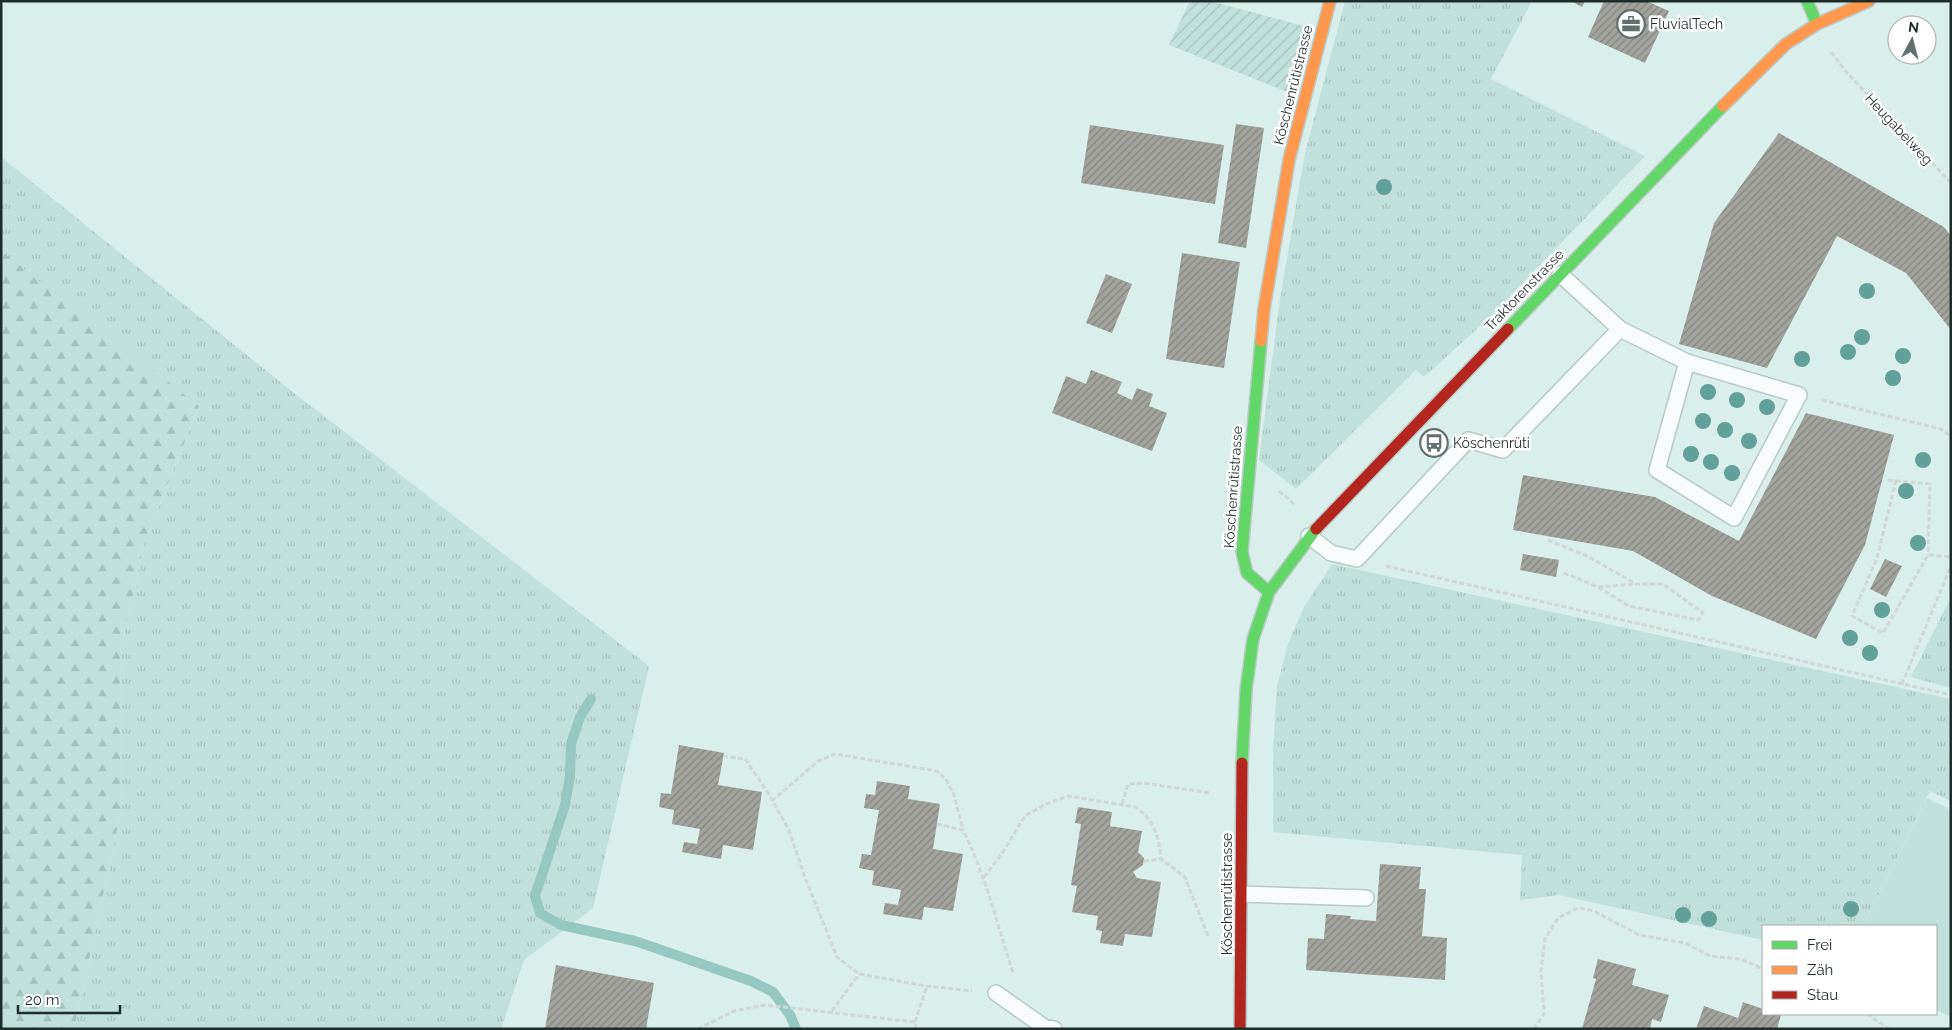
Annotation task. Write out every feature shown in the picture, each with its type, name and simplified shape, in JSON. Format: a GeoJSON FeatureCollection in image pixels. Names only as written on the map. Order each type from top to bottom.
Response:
{"type":"FeatureCollection","features":[{"type":"Feature","properties":{"kind":"street","name":"Köschenrütistrasse"},"geometry":{"type":"LineString","coordinates":[[1240,1029],[1242,740],[1253,639],[1269,592],[1248,573],[1242,552],[1264,308],[1289,160],[1330,1]]}},
{"type":"Feature","properties":{"kind":"street"},"geometry":{"type":"LineString","coordinates":[[1807,1],[1817,24]]}},
{"type":"Feature","properties":{"kind":"street","name":"Traktorenstrasse"},"geometry":{"type":"LineString","coordinates":[[1269,592],[1309,536],[1738,90],[1786,44],[1817,24],[1869,1]]}},
{"type":"Feature","properties":{"kind":"lane"},"geometry":{"type":"LineString","coordinates":[[1560,274],[1620,329],[1687,362],[1799,395],[1734,518],[1657,470],[1687,362]]}},
{"type":"Feature","properties":{"kind":"lane"},"geometry":{"type":"LineString","coordinates":[[1309,536],[1331,553],[1357,559],[1468,440],[1504,450],[1620,329]]}},
{"type":"Feature","properties":{"kind":"lane"},"geometry":{"type":"LineString","coordinates":[[1242,894],[1366,898]]}},
{"type":"Feature","properties":{"kind":"lane"},"geometry":{"type":"LineString","coordinates":[[996,993],[1044,1027],[1054,1029]]}},
{"type":"Feature","properties":{"kind":"path","name":"Heugabelweg"},"geometry":{"type":"LineString","coordinates":[[1848,74],[1951,183]]}},
{"type":"Feature","properties":{"kind":"path"},"geometry":{"type":"LineString","coordinates":[[1799,395],[1941,429],[1951,436]]}},
{"type":"Feature","properties":{"kind":"path"},"geometry":{"type":"LineString","coordinates":[[1888,480],[1896,480],[1930,484],[1928,555],[1883,633],[1852,616],[1877,558],[1896,480]]}},
{"type":"Feature","properties":{"kind":"path"},"geometry":{"type":"LineString","coordinates":[[1548,540],[1587,556],[1636,584]]}},
{"type":"Feature","properties":{"kind":"path"},"geometry":{"type":"LineString","coordinates":[[1928,555],[1951,557]]}},
{"type":"Feature","properties":{"kind":"path"},"geometry":{"type":"LineString","coordinates":[[1357,559],[1951,695]]}},
{"type":"Feature","properties":{"kind":"path"},"geometry":{"type":"LineString","coordinates":[[1902,684],[1951,566]]}},
{"type":"Feature","properties":{"kind":"path"},"geometry":{"type":"LineString","coordinates":[[1564,574],[1598,587],[1629,606],[1698,620],[1703,613],[1663,584],[1598,587]]}},
{"type":"Feature","properties":{"kind":"path"},"geometry":{"type":"LineString","coordinates":[[772,801],[818,761],[835,754],[937,772],[946,779],[954,795],[963,830],[984,877],[1028,1016]]}},
{"type":"Feature","properties":{"kind":"path"},"geometry":{"type":"LineString","coordinates":[[723,756],[745,759],[789,830],[804,875],[837,957],[859,974],[927,986],[996,993]]}},
{"type":"Feature","properties":{"kind":"path"},"geometry":{"type":"LineString","coordinates":[[1122,804],[1128,784],[1143,783],[1223,795],[1242,795]]}},
{"type":"Feature","properties":{"kind":"path"},"geometry":{"type":"LineString","coordinates":[[984,877],[1001,855],[1025,816],[1046,804],[1068,796],[1122,804],[1135,807],[1144,812],[1160,840],[1161,859]]}},
{"type":"Feature","properties":{"kind":"path"},"geometry":{"type":"LineString","coordinates":[[937,824],[963,830]]}},
{"type":"Feature","properties":{"kind":"path"},"geometry":{"type":"LineString","coordinates":[[1144,862],[1161,859],[1184,877],[1209,939]]}},
{"type":"Feature","properties":{"kind":"path"},"geometry":{"type":"LineString","coordinates":[[1534,1029],[1544,1014],[1541,970],[1545,939],[1558,918],[1578,908],[1594,911],[1639,936],[1685,943],[1710,956],[1741,959],[1762,969]]}},
{"type":"Feature","properties":{"kind":"path"},"geometry":{"type":"LineString","coordinates":[[832,1011],[859,974]]}},
{"type":"Feature","properties":{"kind":"path"},"geometry":{"type":"LineString","coordinates":[[916,1029],[915,1022],[927,986]]}},
{"type":"Feature","properties":{"kind":"path"},"geometry":{"type":"LineString","coordinates":[[698,1029],[734,1011],[765,1005],[832,1011],[915,1022]]}},
{"type":"Feature","properties":{"kind":"path"},"geometry":{"type":"LineString","coordinates":[[1868,1015],[1889,1029]]}},
{"type":"Feature","properties":{"kind":"green space"},"geometry":{"type":"Polygon","coordinates":[[[1190,1],[1210,1],[1311,28],[1290,93],[1169,45],[1190,1]]]}},
{"type":"Feature","properties":{"kind":"green space"},"geometry":{"type":"Polygon","coordinates":[[[1345,1],[1532,1],[1491,79],[1645,156],[1487,320],[1424,377],[1416,370],[1296,489],[1259,460],[1280,299],[1305,153],[1345,1]]]}},
{"type":"Feature","properties":{"kind":"green space"},"geometry":{"type":"Polygon","coordinates":[[[1,157],[294,393],[649,666],[593,908],[524,960],[501,1029],[74,1029],[121,812],[120,653],[144,544],[199,407],[1,256],[1,157]]]}},
{"type":"Feature","properties":{"kind":"green space"},"geometry":{"type":"Polygon","coordinates":[[[1,251],[199,406],[144,544],[120,653],[121,812],[74,1029],[1,1029],[1,251]]]}},
{"type":"Feature","properties":{"kind":"green space"},"geometry":{"type":"Polygon","coordinates":[[[1332,564],[1951,699],[1951,801],[1930,791],[1863,925],[1762,925],[1762,940],[1559,895],[1520,900],[1522,855],[1273,832],[1273,750],[1277,686],[1288,644],[1303,609],[1332,564]]]}},
{"type":"Feature","properties":{"kind":"green space"},"geometry":{"type":"Polygon","coordinates":[[[1951,597],[1951,688],[1911,677],[1951,597]]]}},
{"type":"Feature","properties":{"kind":"green space"},"geometry":{"type":"Polygon","coordinates":[[[1927,798],[1951,810],[1951,1017],[1937,1010],[1937,925],[1864,925],[1927,798]]]}},
{"type":"Feature","properties":{"kind":"building"},"geometry":{"type":"Polygon","coordinates":[[[1571,1],[1585,1],[1582,7],[1571,1]]]}},
{"type":"Feature","properties":{"kind":"building"},"geometry":{"type":"Polygon","coordinates":[[[1604,1],[1646,1],[1669,11],[1645,63],[1588,37],[1604,1]]]}},
{"type":"Feature","properties":{"kind":"building"},"geometry":{"type":"Polygon","coordinates":[[[1236,124],[1264,128],[1246,248],[1218,243],[1236,124]]]}},
{"type":"Feature","properties":{"kind":"building"},"geometry":{"type":"Polygon","coordinates":[[[1090,125],[1224,145],[1215,204],[1081,183],[1090,125]]]}},
{"type":"Feature","properties":{"kind":"building"},"geometry":{"type":"Polygon","coordinates":[[[1779,133],[1944,227],[1951,236],[1951,330],[1906,273],[1837,236],[1767,368],[1679,344],[1714,223],[1779,133]]]}},
{"type":"Feature","properties":{"kind":"building"},"geometry":{"type":"Polygon","coordinates":[[[1182,253],[1240,262],[1224,368],[1166,359],[1182,253]]]}},
{"type":"Feature","properties":{"kind":"building"},"geometry":{"type":"Polygon","coordinates":[[[1106,274],[1132,284],[1112,333],[1086,323],[1106,274]]]}},
{"type":"Feature","properties":{"kind":"building"},"geometry":{"type":"Polygon","coordinates":[[[1091,370],[1122,382],[1117,393],[1132,400],[1137,388],[1153,394],[1149,406],[1167,413],[1152,451],[1052,413],[1066,376],[1086,384],[1091,370]]]}},
{"type":"Feature","properties":{"kind":"building"},"geometry":{"type":"Polygon","coordinates":[[[1806,413],[1894,435],[1865,545],[1816,639],[1712,596],[1633,551],[1513,530],[1523,475],[1655,497],[1739,541],[1806,413]]]}},
{"type":"Feature","properties":{"kind":"building"},"geometry":{"type":"Polygon","coordinates":[[[1523,554],[1559,560],[1556,577],[1520,570],[1523,554]]]}},
{"type":"Feature","properties":{"kind":"building"},"geometry":{"type":"Polygon","coordinates":[[[1885,559],[1902,566],[1886,597],[1870,589],[1885,559]]]}},
{"type":"Feature","properties":{"kind":"building"},"geometry":{"type":"Polygon","coordinates":[[[679,745],[724,753],[718,785],[762,792],[753,850],[723,845],[721,859],[682,852],[684,842],[697,844],[700,829],[672,824],[674,810],[659,807],[661,793],[671,794],[679,745]]]}},
{"type":"Feature","properties":{"kind":"building"},"geometry":{"type":"Polygon","coordinates":[[[877,781],[910,786],[908,799],[940,804],[933,849],[963,854],[953,911],[924,907],[922,920],[883,914],[885,903],[898,905],[901,890],[872,885],[874,871],[859,868],[862,854],[871,855],[879,810],[864,808],[866,794],[875,795],[877,781]]]}},
{"type":"Feature","properties":{"kind":"building"},"geometry":{"type":"Polygon","coordinates":[[[1078,807],[1112,812],[1110,826],[1142,831],[1138,852],[1144,858],[1143,865],[1133,872],[1137,878],[1161,882],[1152,937],[1125,934],[1123,946],[1100,943],[1102,931],[1096,930],[1098,916],[1072,912],[1077,886],[1071,885],[1081,824],[1075,823],[1078,807]]]}},
{"type":"Feature","properties":{"kind":"building"},"geometry":{"type":"Polygon","coordinates":[[[1380,864],[1421,867],[1419,889],[1426,889],[1422,936],[1447,938],[1445,980],[1306,970],[1308,938],[1324,939],[1326,914],[1351,916],[1350,919],[1376,921],[1380,864]]]}},
{"type":"Feature","properties":{"kind":"building"},"geometry":{"type":"Polygon","coordinates":[[[1598,959],[1636,969],[1632,985],[1669,995],[1661,1022],[1652,1019],[1650,1029],[1582,1029],[1596,979],[1593,978],[1598,959]]]}},
{"type":"Feature","properties":{"kind":"building"},"geometry":{"type":"Polygon","coordinates":[[[556,965],[654,983],[646,1029],[545,1029],[556,965]]]}},
{"type":"Feature","properties":{"kind":"building"},"geometry":{"type":"Polygon","coordinates":[[[1743,1002],[1762,1009],[1762,1015],[1781,1015],[1777,1029],[1696,1029],[1704,1006],[1738,1018],[1743,1002]]]}},
{"type":"Feature","properties":{"kind":"waterway"},"geometry":{"type":"LineString","coordinates":[[591,699],[580,717],[571,744],[570,776],[565,805],[535,896],[540,913],[561,925],[635,941],[751,981],[773,992],[790,1015],[796,1029]]}},
{"type":"Feature","properties":{"kind":"traffic: fast"},"geometry":{"type":"LineString","coordinates":[[1807,1],[1817,24]]}},
{"type":"Feature","properties":{"kind":"traffic: fast"},"geometry":{"type":"LineString","coordinates":[[1508,329],[1723,106]]}},
{"type":"Feature","properties":{"kind":"traffic: fast"},"geometry":{"type":"LineString","coordinates":[[1261,341],[1242,552],[1247,573],[1269,592]]}},
{"type":"Feature","properties":{"kind":"traffic: fast"},"geometry":{"type":"LineString","coordinates":[[1242,763],[1246,690],[1253,639],[1269,592],[1316,529]]}},
{"type":"Feature","properties":{"kind":"traffic: slow"},"geometry":{"type":"LineString","coordinates":[[1261,341],[1264,309],[1289,160],[1330,1]]}},
{"type":"Feature","properties":{"kind":"traffic: slow"},"geometry":{"type":"LineString","coordinates":[[1723,106],[1786,44],[1817,24],[1869,1]]}},
{"type":"Feature","properties":{"kind":"traffic: jam"},"geometry":{"type":"LineString","coordinates":[[1316,529],[1508,329]]}},
{"type":"Feature","properties":{"kind":"traffic: jam"},"geometry":{"type":"LineString","coordinates":[[1240,1029],[1242,763]]}},
{"type":"Feature","properties":{"kind":"place","name":"FluvialTech"},"geometry":{"type":"Point","coordinates":[1631,24]}},
{"type":"Feature","properties":{"kind":"place","name":"Köschenrüti"},"geometry":{"type":"Point","coordinates":[1434,443]}}]}
